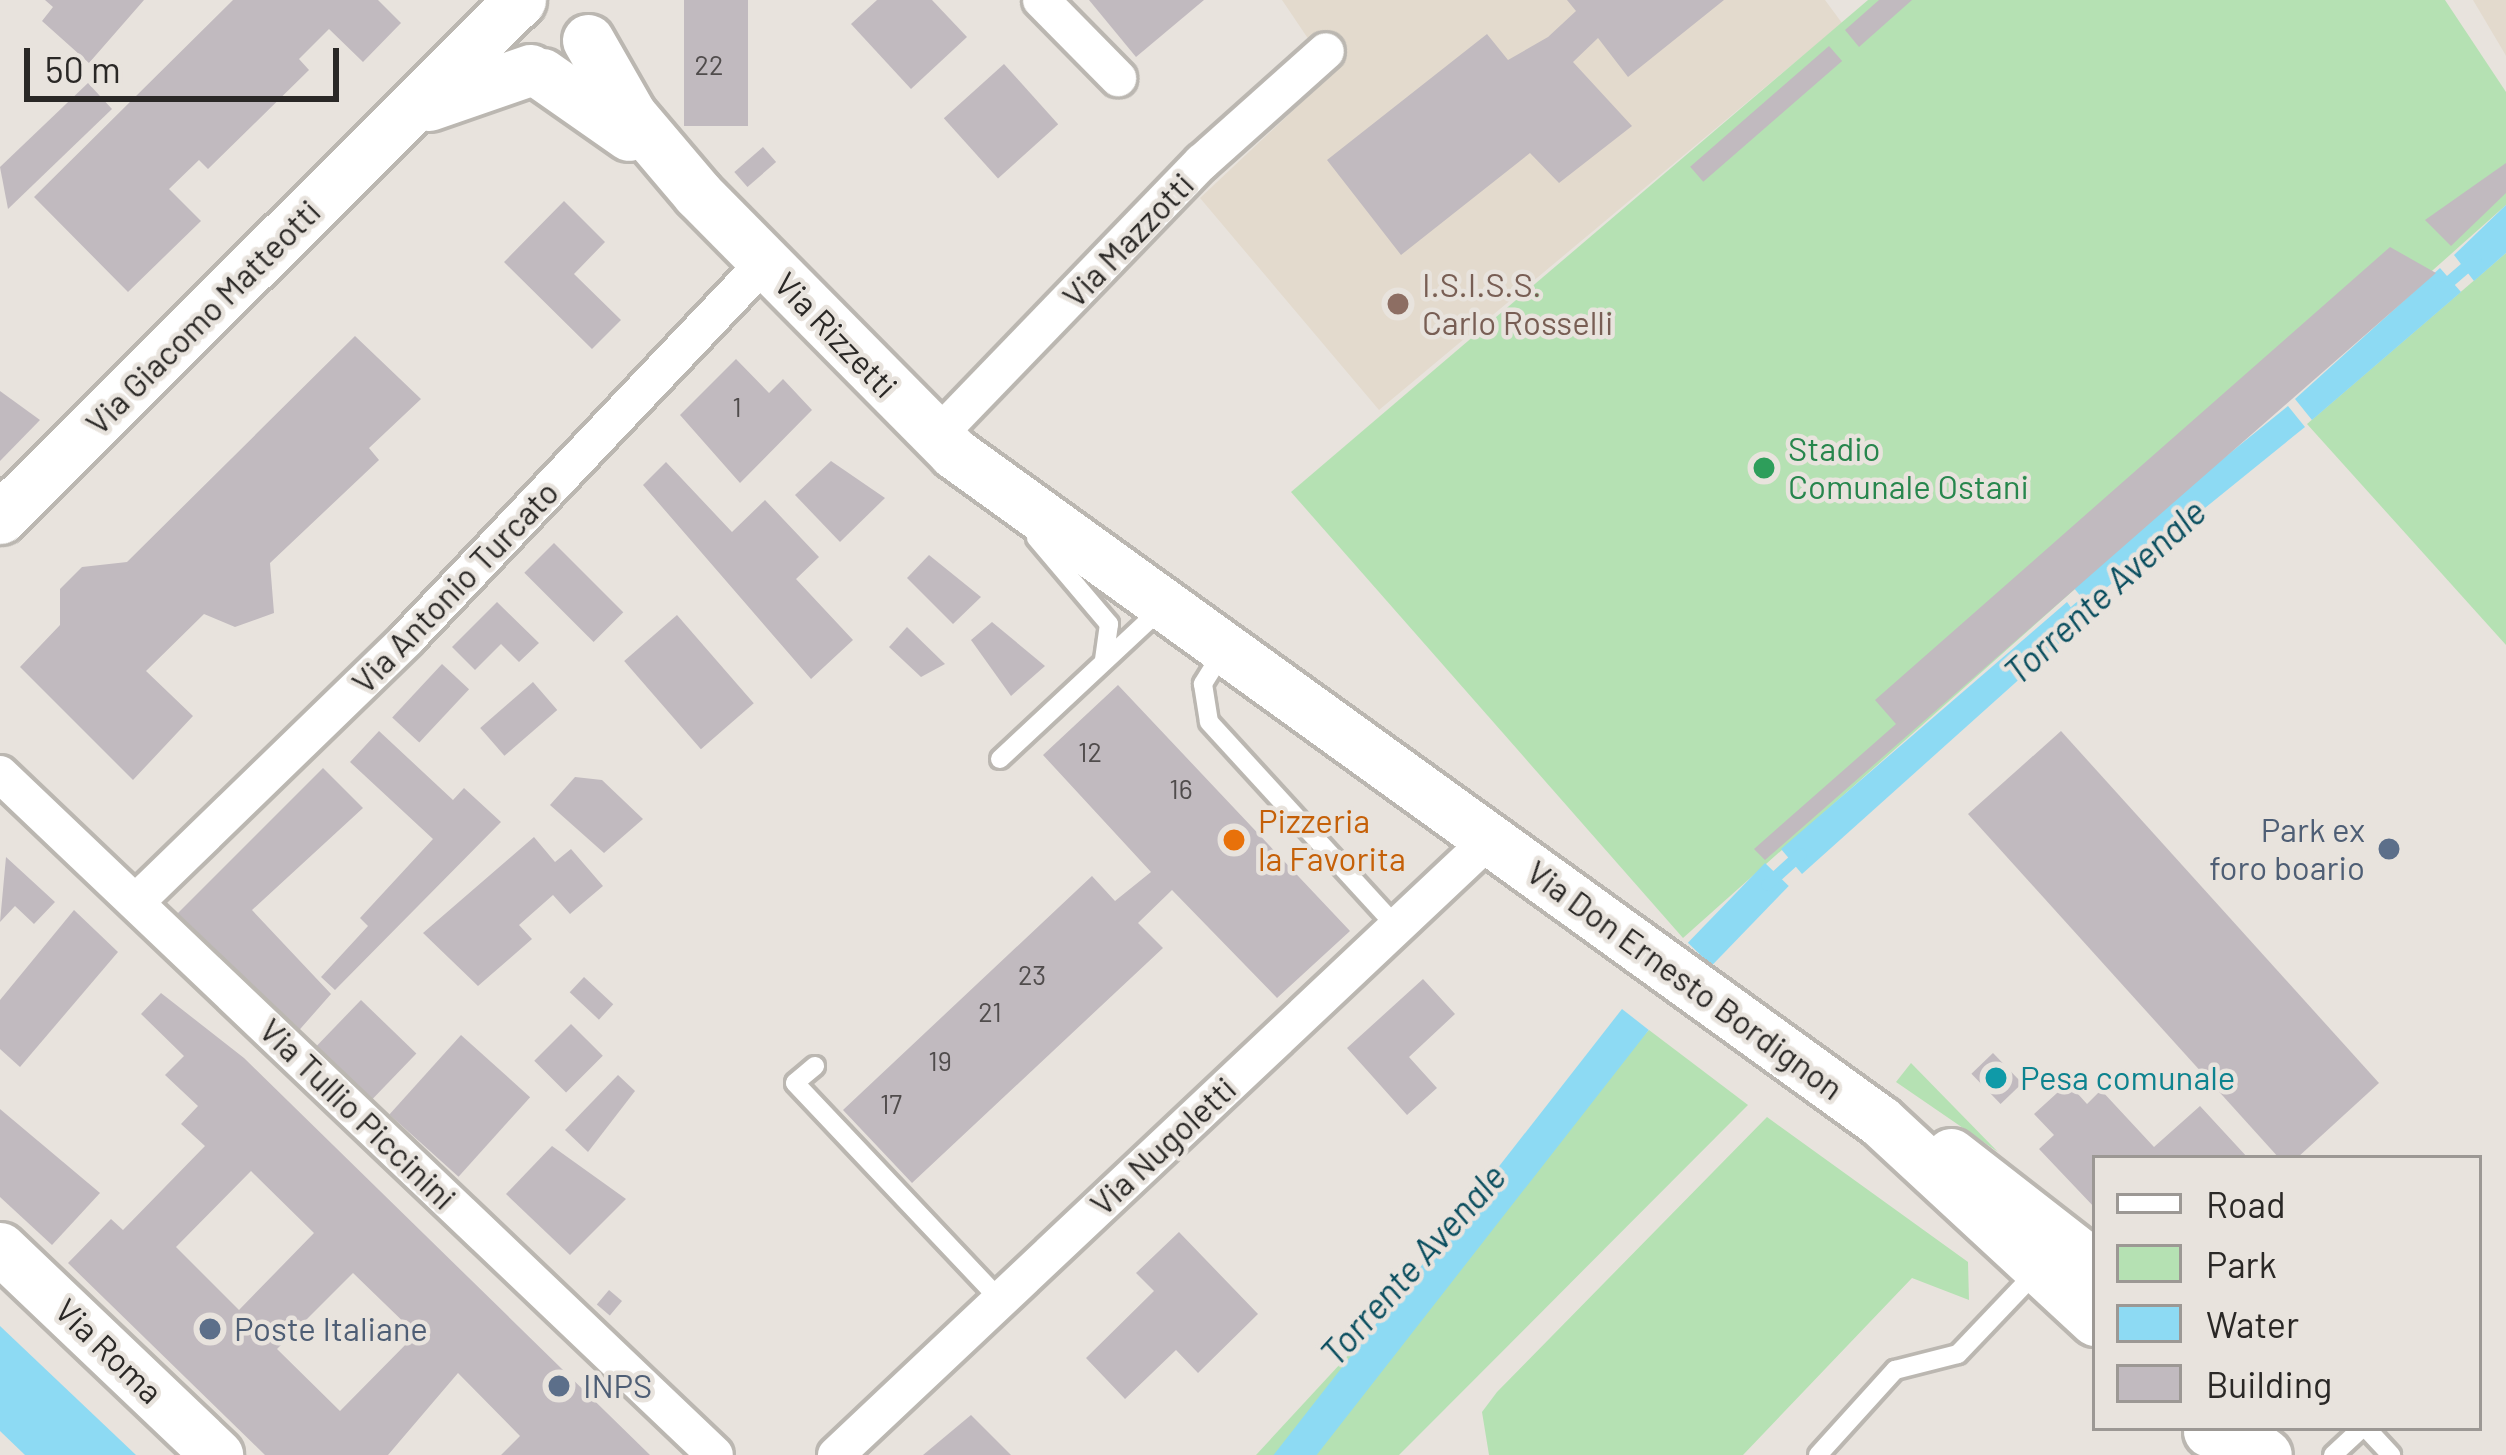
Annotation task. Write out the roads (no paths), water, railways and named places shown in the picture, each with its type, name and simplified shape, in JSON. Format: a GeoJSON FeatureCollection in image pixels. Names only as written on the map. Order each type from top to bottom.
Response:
{"type":"FeatureCollection","features":[{"type":"Feature","properties":{"kind":"street"},"geometry":{"type":"LineString","coordinates":[[1041,0],[1118,78]]}},
{"type":"Feature","properties":{"kind":"street","name":"Via Giacomo Matteotti"},"geometry":{"type":"LineString","coordinates":[[516,4],[505,39],[536,72]]}},
{"type":"Feature","properties":{"kind":"street","name":"Via Giacomo Matteotti"},"geometry":{"type":"LineString","coordinates":[[0,518],[516,4]]}},
{"type":"Feature","properties":{"kind":"street","name":"Via Giacomo Matteotti"},"geometry":{"type":"LineString","coordinates":[[407,117],[536,72],[571,66],[586,17]]}},
{"type":"Feature","properties":{"kind":"street","name":"Via Rizzetti"},"geometry":{"type":"LineString","coordinates":[[586,17],[631,115],[698,194],[937,436],[1162,608],[1490,839]]}},
{"type":"Feature","properties":{"kind":"street","name":"Via Mazzotti"},"geometry":{"type":"LineString","coordinates":[[937,436],[1202,162],[1326,51]]}},
{"type":"Feature","properties":{"kind":"street","name":"Via Rizzetti"},"geometry":{"type":"LineString","coordinates":[[536,72],[698,194]]}},
{"type":"Feature","properties":{"kind":"street","name":"Via Antonio Turcato"},"geometry":{"type":"LineString","coordinates":[[136,902],[407,639],[765,262]]}},
{"type":"Feature","properties":{"kind":"street","name":"Via Tullio Piccinini"},"geometry":{"type":"LineString","coordinates":[[0,774],[715,1455]]}},
{"type":"Feature","properties":{"kind":"street","name":"Via Nugoletti"},"geometry":{"type":"LineString","coordinates":[[836,1455],[1490,839]]}},
{"type":"Feature","properties":{"kind":"street","name":"Via Don Ernesto Bordignon"},"geometry":{"type":"LineString","coordinates":[[1490,839],[2065,1258],[2092,1314]]}},
{"type":"Feature","properties":{"kind":"street","name":"Via Roma"},"geometry":{"type":"LineString","coordinates":[[0,1248],[217,1455]]}},
{"type":"Feature","properties":{"kind":"street"},"geometry":{"type":"LineString","coordinates":[[2277,1431],[2300,1455]]}},
{"type":"Feature","properties":{"kind":"street"},"geometry":{"type":"LineString","coordinates":[[2216,1438],[2237,1433],[2266,1455]]}},
{"type":"Feature","properties":{"kind":"lane","name":"Via Rizzetti"},"geometry":{"type":"LineString","coordinates":[[977,471],[1100,608],[1111,634],[1104,660]]}},
{"type":"Feature","properties":{"kind":"lane"},"geometry":{"type":"LineString","coordinates":[[1000,759],[1162,608]]}},
{"type":"Feature","properties":{"kind":"lane"},"geometry":{"type":"LineString","coordinates":[[1224,650],[1203,684],[1209,722],[1398,928]]}},
{"type":"Feature","properties":{"kind":"lane"},"geometry":{"type":"LineString","coordinates":[[815,1066],[795,1083],[998,1299]]}},
{"type":"Feature","properties":{"kind":"lane"},"geometry":{"type":"LineString","coordinates":[[1818,1455],[1895,1370],[1958,1354],[2065,1258]]}},
{"type":"Feature","properties":{"kind":"lane"},"geometry":{"type":"LineString","coordinates":[[2333,1455],[2361,1431]]}},
{"type":"Feature","properties":{"kind":"lane"},"geometry":{"type":"LineString","coordinates":[[2367,1431],[2391,1455]]}},
{"type":"Feature","properties":{"kind":"water"},"geometry":{"type":"Polygon","coordinates":[[[2506,205],[2506,253],[2474,281],[2454,255],[2506,205]]]}},
{"type":"Feature","properties":{"kind":"water"},"geometry":{"type":"Polygon","coordinates":[[[2440,268],[2461,292],[2312,420],[2295,399],[2440,268]]]}},
{"type":"Feature","properties":{"kind":"water"},"geometry":{"type":"Polygon","coordinates":[[[2288,406],[2305,427],[2087,604],[2070,583],[2288,406]]]}},
{"type":"Feature","properties":{"kind":"water"},"geometry":{"type":"Polygon","coordinates":[[[2067,602],[2082,623],[1802,874],[1781,849],[2067,602]]]}},
{"type":"Feature","properties":{"kind":"water"},"geometry":{"type":"Polygon","coordinates":[[[1765,863],[1789,886],[1712,966],[1688,943],[1765,863]]]}},
{"type":"Feature","properties":{"kind":"water"},"geometry":{"type":"Polygon","coordinates":[[[1622,1009],[1649,1030],[1317,1455],[1274,1455],[1622,1009]]]}},
{"type":"Feature","properties":{"kind":"water"},"geometry":{"type":"Polygon","coordinates":[[[0,1326],[136,1455],[25,1455],[0,1431],[0,1326]]]}},
{"type":"Feature","properties":{"kind":"waterway","name":"Torrente Avenale"},"geometry":{"type":"LineString","coordinates":[[2441,289],[2476,259]]}},
{"type":"Feature","properties":{"kind":"waterway","name":"Torrente Avenale"},"geometry":{"type":"LineString","coordinates":[[2063,622],[2097,592]]}},
{"type":"Feature","properties":{"kind":"waterway"},"geometry":{"type":"LineString","coordinates":[[1767,885],[1801,854]]}},
{"type":"Feature","properties":{"kind":"place","name":"I.S.I.S.S. Carlo Rosselli"},"geometry":{"type":"Point","coordinates":[1398,304]}},
{"type":"Feature","properties":{"kind":"place","name":"Stadio Comunale Ostani"},"geometry":{"type":"Point","coordinates":[1764,468]}},
{"type":"Feature","properties":{"kind":"place","name":"Pizzeria la Favorita"},"geometry":{"type":"Point","coordinates":[1234,840]}},
{"type":"Feature","properties":{"kind":"place","name":"Park ex foro boario"},"geometry":{"type":"Point","coordinates":[2389,849]}},
{"type":"Feature","properties":{"kind":"place","name":"Pesa comunale"},"geometry":{"type":"Point","coordinates":[1996,1078]}},
{"type":"Feature","properties":{"kind":"place","name":"Poste Italiane"},"geometry":{"type":"Point","coordinates":[210,1329]}},
{"type":"Feature","properties":{"kind":"place","name":"INPS"},"geometry":{"type":"Point","coordinates":[559,1386]}}]}
